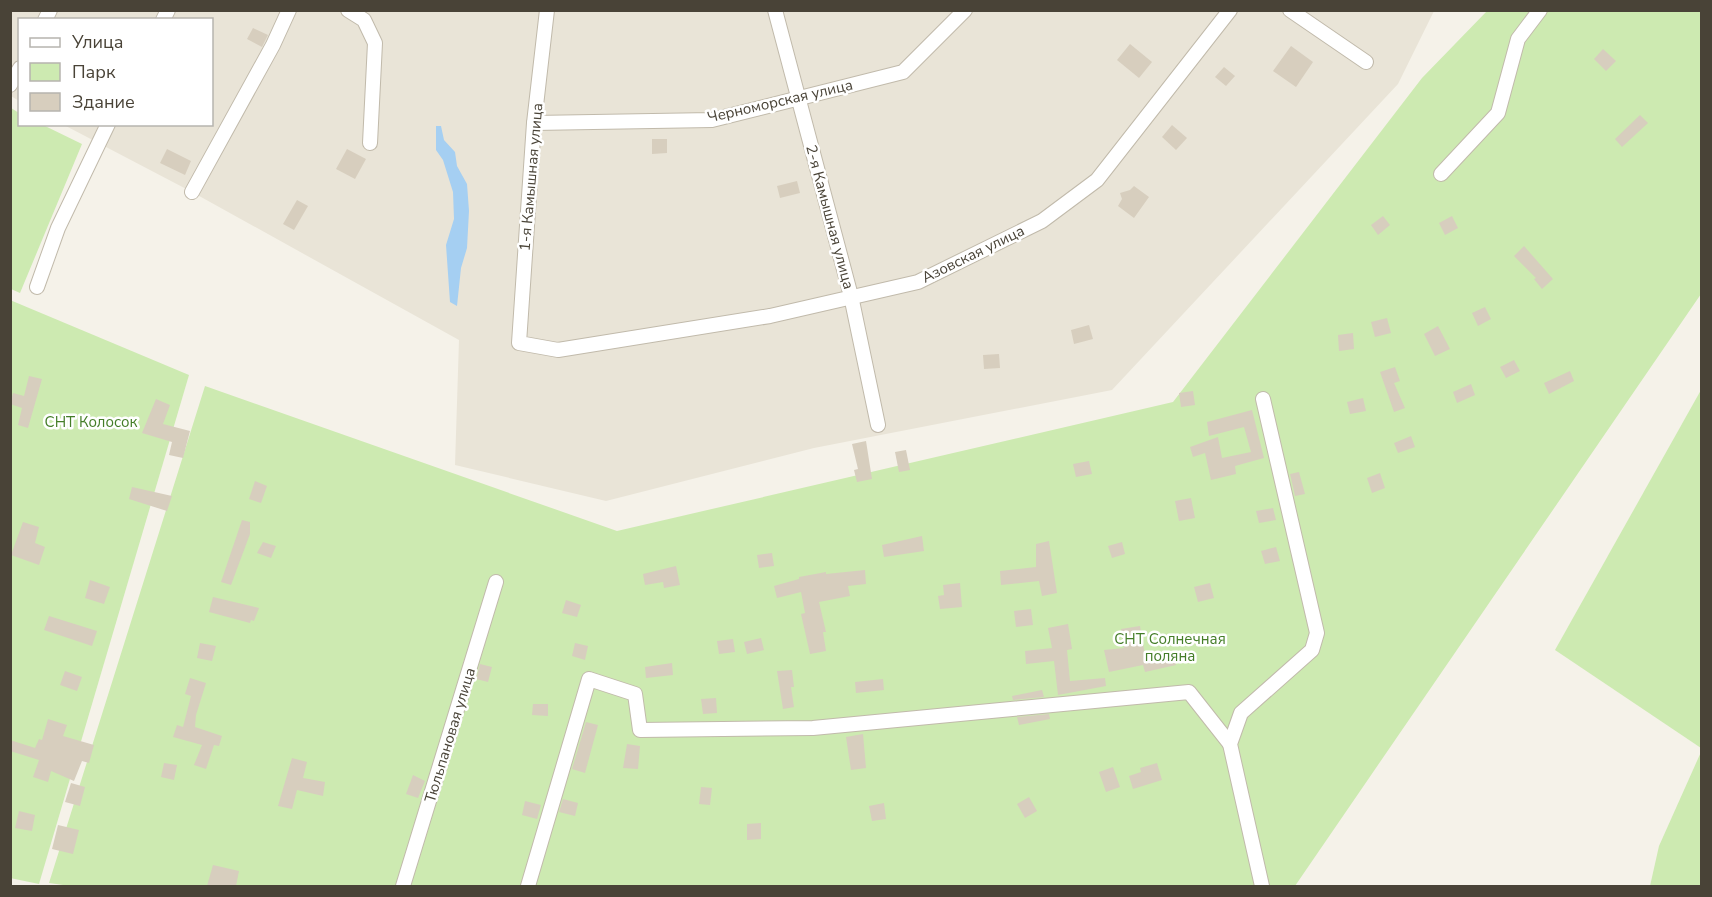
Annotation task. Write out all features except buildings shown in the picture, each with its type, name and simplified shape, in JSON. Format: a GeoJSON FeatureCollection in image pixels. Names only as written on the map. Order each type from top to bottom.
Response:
{"type":"FeatureCollection","features":[{"type":"Feature","properties":{"kind":"street"},"geometry":{"type":"LineString","coordinates":[[192,192],[273,45],[289,10]]}},
{"type":"Feature","properties":{"kind":"street"},"geometry":{"type":"LineString","coordinates":[[348,10],[364,21],[375,44],[370,143]]}},
{"type":"Feature","properties":{"kind":"street","name":"1-я Камышная улица"},"geometry":{"type":"LineString","coordinates":[[519,343],[534,123],[547,10]]}},
{"type":"Feature","properties":{"kind":"street","name":"2-я Камышная улица"},"geometry":{"type":"LineString","coordinates":[[776,10],[851,296],[878,425]]}},
{"type":"Feature","properties":{"kind":"street","name":"Черноморская улица"},"geometry":{"type":"LineString","coordinates":[[534,123],[711,120],[903,72],[965,10]]}},
{"type":"Feature","properties":{"kind":"street","name":"Азовская улица"},"geometry":{"type":"LineString","coordinates":[[519,343],[558,350],[770,316],[918,282],[1042,221],[1097,180],[1230,10]]}},
{"type":"Feature","properties":{"kind":"street"},"geometry":{"type":"LineString","coordinates":[[1290,10],[1366,62]]}},
{"type":"Feature","properties":{"kind":"street"},"geometry":{"type":"LineString","coordinates":[[1441,174],[1498,113],[1518,39],[1540,10]]}},
{"type":"Feature","properties":{"kind":"street"},"geometry":{"type":"LineString","coordinates":[[10,85],[18,71]]}},
{"type":"Feature","properties":{"kind":"street"},"geometry":{"type":"LineString","coordinates":[[37,287],[58,228],[107,126]]}},
{"type":"Feature","properties":{"kind":"street"},"geometry":{"type":"LineString","coordinates":[[1230,744],[1242,713],[1312,650],[1317,633],[1263,399]]}},
{"type":"Feature","properties":{"kind":"street","name":"Тюльпановая улица"},"geometry":{"type":"LineString","coordinates":[[403,886],[496,582]]}},
{"type":"Feature","properties":{"kind":"street"},"geometry":{"type":"LineString","coordinates":[[528,886],[589,680],[635,694],[640,730],[813,728],[1189,692],[1230,744],[1262,886]]}},
{"type":"Feature","properties":{"kind":"shaded area"},"geometry":{"type":"Polygon","coordinates":[[[10,11],[1434,11],[1398,84],[1112,390],[814,448],[606,501],[455,465],[459,340],[192,192],[66,126],[213,126],[213,18],[18,18],[18,100],[11,96],[10,11]]]}},
{"type":"Feature","properties":{"kind":"green space","name":"СНТ Солнечная поляна"},"geometry":{"type":"Polygon","coordinates":[[[1487,11],[1701,11],[1701,294],[1295,886],[70,886],[49,883],[205,386],[617,531],[1173,402],[1422,78],[1487,11]]]}},
{"type":"Feature","properties":{"kind":"green space"},"geometry":{"type":"Polygon","coordinates":[[[11,108],[18,112],[18,126],[45,126],[82,144],[20,293],[11,289],[11,108]]]}},
{"type":"Feature","properties":{"kind":"green space","name":"СНТ Колосок"},"geometry":{"type":"Polygon","coordinates":[[[10,300],[189,375],[39,884],[10,878],[10,300]]]}},
{"type":"Feature","properties":{"kind":"green space"},"geometry":{"type":"Polygon","coordinates":[[[1701,390],[1702,748],[1555,650],[1701,390]]]}},
{"type":"Feature","properties":{"kind":"green space"},"geometry":{"type":"Polygon","coordinates":[[[1701,752],[1701,886],[1650,886],[1659,846],[1701,752]]]}},
{"type":"Feature","properties":{"kind":"water"},"geometry":{"type":"Polygon","coordinates":[[[436,126],[441,126],[444,140],[455,152],[457,166],[467,184],[469,211],[467,248],[461,268],[457,306],[450,302],[446,245],[454,219],[453,192],[443,160],[436,150],[436,126]]]}}]}
